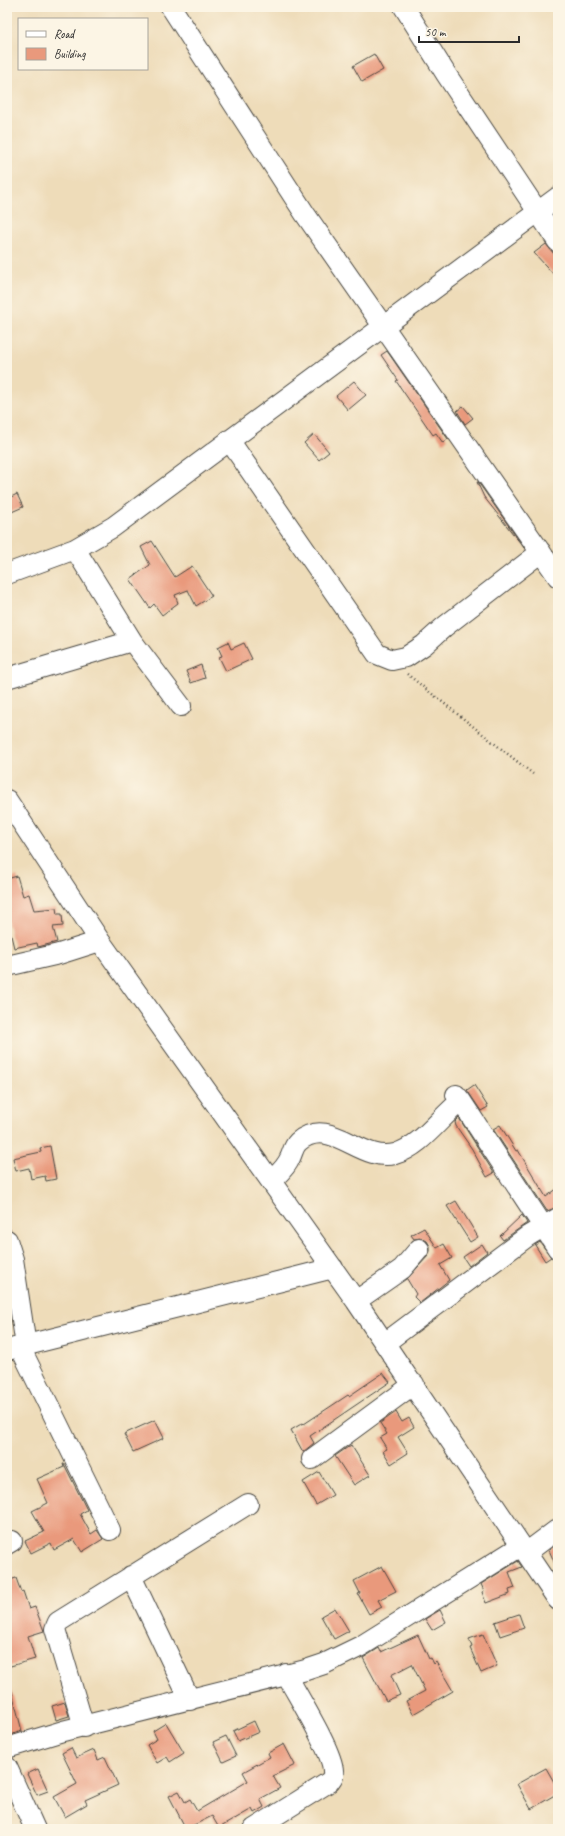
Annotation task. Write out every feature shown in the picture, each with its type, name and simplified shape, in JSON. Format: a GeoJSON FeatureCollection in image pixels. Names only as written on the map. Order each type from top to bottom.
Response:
{"type":"FeatureCollection","features":[{"type":"Feature","properties":{"kind":"street"},"geometry":{"type":"LineString","coordinates":[[171,7],[306,214],[558,577]]}},
{"type":"Feature","properties":{"kind":"street"},"geometry":{"type":"LineString","coordinates":[[404,7],[558,242]]}},
{"type":"Feature","properties":{"kind":"street"},"geometry":{"type":"LineString","coordinates":[[7,574],[75,549],[113,527],[558,197]]}},
{"type":"Feature","properties":{"kind":"street"},"geometry":{"type":"LineString","coordinates":[[229,440],[377,654],[392,660],[406,657],[424,645],[444,627],[541,552]]}},
{"type":"Feature","properties":{"kind":"street"},"geometry":{"type":"LineString","coordinates":[[75,549],[132,641],[181,706]]}},
{"type":"Feature","properties":{"kind":"street"},"geometry":{"type":"LineString","coordinates":[[7,678],[132,641]]}},
{"type":"Feature","properties":{"kind":"street"},"geometry":{"type":"LineString","coordinates":[[7,800],[100,941],[414,1384],[558,1600]]}},
{"type":"Feature","properties":{"kind":"street"},"geometry":{"type":"LineString","coordinates":[[7,966],[59,954],[100,941]]}},
{"type":"Feature","properties":{"kind":"street"},"geometry":{"type":"LineString","coordinates":[[271,1181],[283,1170],[298,1142],[306,1137],[325,1133],[338,1137],[369,1153],[383,1155],[395,1154],[408,1148],[422,1137],[450,1110],[459,1098],[551,1223],[558,1249]]}},
{"type":"Feature","properties":{"kind":"street"},"geometry":{"type":"LineString","coordinates":[[385,1343],[528,1236],[551,1223]]}},
{"type":"Feature","properties":{"kind":"street"},"geometry":{"type":"LineString","coordinates":[[7,1240],[13,1260],[18,1348],[110,1530]]}},
{"type":"Feature","properties":{"kind":"street"},"geometry":{"type":"LineString","coordinates":[[356,1301],[402,1269],[419,1249]]}},
{"type":"Feature","properties":{"kind":"street"},"geometry":{"type":"LineString","coordinates":[[18,1348],[333,1268]]}},
{"type":"Feature","properties":{"kind":"street"},"geometry":{"type":"LineString","coordinates":[[312,1459],[414,1384]]}},
{"type":"Feature","properties":{"kind":"street"},"geometry":{"type":"LineString","coordinates":[[84,1727],[55,1629],[56,1624],[60,1619],[248,1504]]}},
{"type":"Feature","properties":{"kind":"street"},"geometry":{"type":"LineString","coordinates":[[7,1748],[63,1731],[190,1700],[324,1664],[361,1646],[558,1529]]}},
{"type":"Feature","properties":{"kind":"street"},"geometry":{"type":"LineString","coordinates":[[131,1576],[190,1700]]}},
{"type":"Feature","properties":{"kind":"street"},"geometry":{"type":"LineString","coordinates":[[254,1829],[329,1782],[333,1776],[333,1769],[328,1752],[286,1674]]}},
{"type":"Feature","properties":{"kind":"street"},"geometry":{"type":"LineString","coordinates":[[7,1767],[34,1829]]}},
{"type":"Feature","properties":{"kind":"path"},"geometry":{"type":"LineString","coordinates":[[392,660],[406,674],[533,774]]}},
{"type":"Feature","properties":{"kind":"building"},"geometry":{"type":"Polygon","coordinates":[[[374,54],[383,70],[362,82],[353,66],[374,54]]]}},
{"type":"Feature","properties":{"kind":"building"},"geometry":{"type":"Polygon","coordinates":[[[546,244],[558,259],[558,279],[534,253],[546,244]]]}},
{"type":"Feature","properties":{"kind":"building"},"geometry":{"type":"Polygon","coordinates":[[[387,351],[448,439],[443,443],[436,433],[433,435],[396,381],[398,380],[381,355],[387,351]]]}},
{"type":"Feature","properties":{"kind":"building"},"geometry":{"type":"Polygon","coordinates":[[[354,381],[366,395],[348,410],[336,396],[354,381]]]}},
{"type":"Feature","properties":{"kind":"building"},"geometry":{"type":"Polygon","coordinates":[[[463,406],[473,418],[465,424],[457,411],[463,406]]]}},
{"type":"Feature","properties":{"kind":"building"},"geometry":{"type":"Polygon","coordinates":[[[314,434],[329,452],[319,460],[304,443],[314,434]]]}},
{"type":"Feature","properties":{"kind":"building"},"geometry":{"type":"Polygon","coordinates":[[[478,482],[525,549],[484,497],[478,482]]]}},
{"type":"Feature","properties":{"kind":"building"},"geometry":{"type":"Polygon","coordinates":[[[17,494],[23,507],[7,514],[7,499],[17,494]]]}},
{"type":"Feature","properties":{"kind":"building"},"geometry":{"type":"Polygon","coordinates":[[[152,541],[175,577],[192,566],[212,596],[196,606],[188,590],[175,595],[178,603],[162,615],[154,604],[150,608],[130,579],[150,565],[141,547],[152,541]]]}},
{"type":"Feature","properties":{"kind":"building"},"geometry":{"type":"Polygon","coordinates":[[[228,642],[231,649],[244,643],[252,659],[226,671],[219,657],[222,656],[218,647],[228,642]]]}},
{"type":"Feature","properties":{"kind":"building"},"geometry":{"type":"Polygon","coordinates":[[[201,665],[205,678],[191,683],[186,671],[201,665]]]}},
{"type":"Feature","properties":{"kind":"building"},"geometry":{"type":"Polygon","coordinates":[[[17,876],[23,896],[29,894],[34,910],[56,908],[57,914],[62,914],[63,926],[53,927],[57,942],[38,947],[37,943],[14,948],[7,919],[7,879],[17,876]]]}},
{"type":"Feature","properties":{"kind":"building"},"geometry":{"type":"Polygon","coordinates":[[[474,1085],[488,1107],[481,1111],[467,1090],[474,1085]]]}},
{"type":"Feature","properties":{"kind":"building"},"geometry":{"type":"Polygon","coordinates":[[[459,1118],[494,1173],[487,1177],[472,1149],[456,1126],[455,1122],[459,1118]]]}},
{"type":"Feature","properties":{"kind":"building"},"geometry":{"type":"Polygon","coordinates":[[[500,1125],[516,1151],[518,1150],[546,1197],[558,1188],[558,1207],[547,1211],[493,1129],[500,1125]]]}},
{"type":"Feature","properties":{"kind":"building"},"geometry":{"type":"Polygon","coordinates":[[[50,1146],[56,1179],[46,1181],[45,1176],[31,1179],[29,1168],[16,1171],[13,1158],[41,1152],[40,1148],[50,1146]]]}},
{"type":"Feature","properties":{"kind":"building"},"geometry":{"type":"Polygon","coordinates":[[[456,1201],[478,1237],[470,1242],[447,1206],[456,1201]]]}},
{"type":"Feature","properties":{"kind":"building"},"geometry":{"type":"Polygon","coordinates":[[[522,1215],[527,1223],[503,1240],[500,1236],[522,1215]]]}},
{"type":"Feature","properties":{"kind":"building"},"geometry":{"type":"Polygon","coordinates":[[[424,1228],[437,1248],[444,1244],[452,1258],[440,1265],[449,1280],[420,1303],[414,1297],[416,1294],[407,1279],[428,1256],[430,1251],[430,1246],[427,1241],[421,1238],[414,1239],[411,1235],[424,1228]]]}},
{"type":"Feature","properties":{"kind":"building"},"geometry":{"type":"Polygon","coordinates":[[[540,1242],[551,1257],[545,1261],[535,1245],[540,1242]]]}},
{"type":"Feature","properties":{"kind":"building"},"geometry":{"type":"Polygon","coordinates":[[[482,1244],[487,1252],[469,1266],[463,1257],[482,1244]]]}},
{"type":"Feature","properties":{"kind":"building"},"geometry":{"type":"Polygon","coordinates":[[[383,1373],[390,1382],[310,1436],[314,1443],[303,1452],[291,1430],[303,1423],[304,1424],[383,1373]]]}},
{"type":"Feature","properties":{"kind":"building"},"geometry":{"type":"Polygon","coordinates":[[[396,1412],[402,1422],[409,1418],[414,1427],[398,1437],[408,1453],[391,1464],[383,1451],[387,1449],[380,1438],[387,1434],[380,1423],[396,1412]]]}},
{"type":"Feature","properties":{"kind":"building"},"geometry":{"type":"Polygon","coordinates":[[[155,1420],[164,1438],[133,1452],[124,1434],[155,1420]]]}},
{"type":"Feature","properties":{"kind":"building"},"geometry":{"type":"Polygon","coordinates":[[[351,1445],[370,1475],[354,1485],[335,1456],[351,1445]]]}},
{"type":"Feature","properties":{"kind":"building"},"geometry":{"type":"Polygon","coordinates":[[[63,1464],[87,1510],[80,1514],[91,1534],[97,1530],[103,1539],[82,1552],[74,1539],[54,1550],[51,1543],[31,1553],[25,1541],[44,1532],[32,1511],[48,1503],[37,1479],[64,1467],[63,1464]]]}},
{"type":"Feature","properties":{"kind":"building"},"geometry":{"type":"Polygon","coordinates":[[[319,1472],[333,1495],[316,1505],[303,1482],[319,1472]]]}},
{"type":"Feature","properties":{"kind":"building"},"geometry":{"type":"Polygon","coordinates":[[[558,1543],[558,1571],[549,1550],[558,1543]]]}},
{"type":"Feature","properties":{"kind":"building"},"geometry":{"type":"Polygon","coordinates":[[[518,1561],[522,1567],[509,1572],[515,1588],[509,1590],[510,1594],[486,1603],[481,1584],[518,1561]]]}},
{"type":"Feature","properties":{"kind":"building"},"geometry":{"type":"Polygon","coordinates":[[[382,1566],[396,1591],[378,1600],[382,1607],[369,1614],[358,1594],[360,1593],[354,1581],[382,1566]]]}},
{"type":"Feature","properties":{"kind":"building"},"geometry":{"type":"Polygon","coordinates":[[[16,1578],[21,1592],[23,1591],[29,1609],[35,1607],[44,1631],[28,1636],[35,1659],[7,1667],[7,1581],[16,1578]]]}},
{"type":"Feature","properties":{"kind":"building"},"geometry":{"type":"Polygon","coordinates":[[[335,1608],[349,1631],[334,1639],[321,1616],[335,1608]]]}},
{"type":"Feature","properties":{"kind":"building"},"geometry":{"type":"Polygon","coordinates":[[[440,1610],[446,1622],[432,1630],[425,1619],[440,1610]]]}},
{"type":"Feature","properties":{"kind":"building"},"geometry":{"type":"Polygon","coordinates":[[[519,1614],[524,1628],[500,1636],[495,1622],[519,1614]]]}},
{"type":"Feature","properties":{"kind":"building"},"geometry":{"type":"Polygon","coordinates":[[[483,1634],[497,1666],[481,1673],[470,1648],[472,1647],[469,1639],[483,1634]]]}},
{"type":"Feature","properties":{"kind":"building"},"geometry":{"type":"Polygon","coordinates":[[[418,1635],[429,1659],[431,1658],[434,1664],[436,1662],[453,1691],[413,1714],[406,1701],[425,1691],[412,1664],[391,1675],[400,1695],[386,1701],[363,1658],[379,1648],[381,1652],[418,1635]]]}},
{"type":"Feature","properties":{"kind":"building"},"geometry":{"type":"Polygon","coordinates":[[[11,1688],[22,1731],[7,1736],[7,1689],[11,1688]]]}},
{"type":"Feature","properties":{"kind":"building"},"geometry":{"type":"Polygon","coordinates":[[[65,1702],[69,1716],[56,1720],[52,1706],[65,1702]]]}},
{"type":"Feature","properties":{"kind":"building"},"geometry":{"type":"Polygon","coordinates":[[[254,1721],[259,1732],[238,1741],[233,1731],[254,1721]]]}},
{"type":"Feature","properties":{"kind":"building"},"geometry":{"type":"Polygon","coordinates":[[[166,1723],[184,1753],[170,1762],[167,1757],[157,1763],[147,1745],[157,1739],[153,1731],[166,1723]]]}},
{"type":"Feature","properties":{"kind":"building"},"geometry":{"type":"Polygon","coordinates":[[[226,1736],[236,1756],[223,1762],[213,1742],[226,1736]]]}},
{"type":"Feature","properties":{"kind":"building"},"geometry":{"type":"Polygon","coordinates":[[[284,1744],[295,1765],[273,1776],[280,1788],[260,1799],[264,1807],[254,1813],[252,1809],[219,1828],[212,1816],[186,1829],[169,1796],[179,1791],[185,1802],[190,1799],[197,1811],[248,1781],[243,1772],[270,1757],[268,1753],[284,1744]]]}},
{"type":"Feature","properties":{"kind":"building"},"geometry":{"type":"Polygon","coordinates":[[[71,1748],[76,1758],[94,1750],[98,1760],[105,1757],[118,1785],[85,1800],[87,1804],[65,1817],[54,1797],[77,1784],[62,1753],[71,1748]]]}},
{"type":"Feature","properties":{"kind":"building"},"geometry":{"type":"Polygon","coordinates":[[[546,1768],[558,1789],[558,1793],[531,1809],[517,1784],[546,1768]]]}},
{"type":"Feature","properties":{"kind":"building"},"geometry":{"type":"Polygon","coordinates":[[[38,1769],[48,1791],[37,1795],[27,1774],[38,1769]]]}}]}
